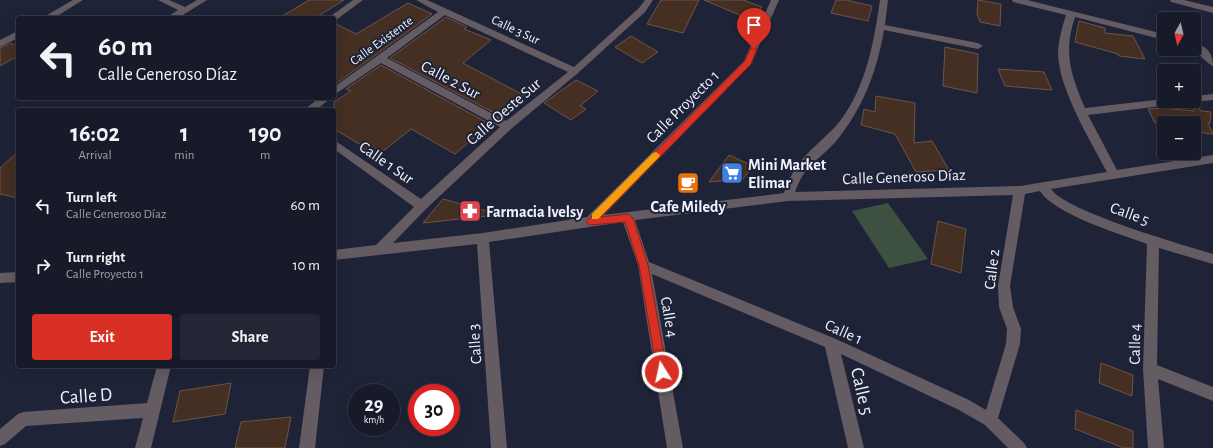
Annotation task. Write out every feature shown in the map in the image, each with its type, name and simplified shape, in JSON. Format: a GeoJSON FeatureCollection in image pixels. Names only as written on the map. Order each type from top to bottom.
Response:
{"type":"FeatureCollection","features":[{"type":"Feature","properties":{"kind":"street"},"geometry":{"type":"LineString","coordinates":[[51,16],[79,0]]}},
{"type":"Feature","properties":{"kind":"street"},"geometry":{"type":"LineString","coordinates":[[162,0],[185,10]]}},
{"type":"Feature","properties":{"kind":"street"},"geometry":{"type":"LineString","coordinates":[[174,16],[203,0]]}},
{"type":"Feature","properties":{"kind":"street"},"geometry":{"type":"LineString","coordinates":[[336,16],[359,0]]}},
{"type":"Feature","properties":{"kind":"street","name":"Calle 3 Sur"},"geometry":{"type":"LineString","coordinates":[[420,0],[575,71]]}},
{"type":"Feature","properties":{"kind":"street","name":"Calle Oeste Sur"},"geometry":{"type":"LineString","coordinates":[[380,249],[422,206],[507,126],[575,71],[642,10],[649,0]]}},
{"type":"Feature","properties":{"kind":"street","name":"Calle Proyecto 1"},"geometry":{"type":"LineString","coordinates":[[590,222],[748,62],[775,0]]}},
{"type":"Feature","properties":{"kind":"street"},"geometry":{"type":"LineString","coordinates":[[788,197],[794,180],[804,164],[827,143],[859,100],[868,78],[881,27],[884,0]]}},
{"type":"Feature","properties":{"kind":"street"},"geometry":{"type":"LineString","coordinates":[[1016,0],[1157,35]]}},
{"type":"Feature","properties":{"kind":"street"},"geometry":{"type":"LineString","coordinates":[[1174,0],[1213,10]]}},
{"type":"Feature","properties":{"kind":"street","name":"Calle Existente"},"geometry":{"type":"LineString","coordinates":[[336,91],[445,11]]}},
{"type":"Feature","properties":{"kind":"street"},"geometry":{"type":"LineString","coordinates":[[1071,14],[1063,39],[1064,64],[1069,86],[1114,175]]}},
{"type":"Feature","properties":{"kind":"street"},"geometry":{"type":"LineString","coordinates":[[881,27],[978,46]]}},
{"type":"Feature","properties":{"kind":"street"},"geometry":{"type":"LineString","coordinates":[[0,44],[16,35]]}},
{"type":"Feature","properties":{"kind":"street"},"geometry":{"type":"LineString","coordinates":[[1201,51],[1206,54],[1213,63]]}},
{"type":"Feature","properties":{"kind":"street","name":"Calle 2 Sur"},"geometry":{"type":"LineString","coordinates":[[381,59],[507,126]]}},
{"type":"Feature","properties":{"kind":"street"},"geometry":{"type":"LineString","coordinates":[[1201,98],[1213,97]]}},
{"type":"Feature","properties":{"kind":"street"},"geometry":{"type":"LineString","coordinates":[[312,108],[323,100]]}},
{"type":"Feature","properties":{"kind":"street"},"geometry":{"type":"LineString","coordinates":[[1083,112],[1157,103]]}},
{"type":"Feature","properties":{"kind":"street","name":"Calle 1 Sur"},"geometry":{"type":"LineString","coordinates":[[336,145],[422,206]]}},
{"type":"Feature","properties":{"kind":"street","name":"Calle Generoso Díaz"},"geometry":{"type":"LineString","coordinates":[[336,255],[483,238],[590,222],[788,197],[1020,190],[1213,159]]}},
{"type":"Feature","properties":{"kind":"street","name":"Calle 5"},"geometry":{"type":"LineString","coordinates":[[1043,187],[1055,201],[1102,222],[1153,241],[1213,259]]}},
{"type":"Feature","properties":{"kind":"street","name":"Calle 2"},"geometry":{"type":"LineString","coordinates":[[990,420],[1013,344],[1014,329],[1006,307],[1004,286],[1020,190]]}},
{"type":"Feature","properties":{"kind":"street","name":"Calle 4"},"geometry":{"type":"LineString","coordinates":[[628,218],[644,265],[675,448]]}},
{"type":"Feature","properties":{"kind":"street","name":"Calle 3"},"geometry":{"type":"LineString","coordinates":[[483,238],[499,448]]}},
{"type":"Feature","properties":{"kind":"street","name":"Calle 4"},"geometry":{"type":"LineString","coordinates":[[1153,241],[1150,369],[1156,448]]}},
{"type":"Feature","properties":{"kind":"street","name":"Calle 1"},"geometry":{"type":"LineString","coordinates":[[644,265],[832,343],[964,404],[990,420],[1019,448]]}},
{"type":"Feature","properties":{"kind":"street"},"geometry":{"type":"LineString","coordinates":[[0,278],[16,277]]}},
{"type":"Feature","properties":{"kind":"street","name":"Calle 5"},"geometry":{"type":"LineString","coordinates":[[832,343],[856,448]]}},
{"type":"Feature","properties":{"kind":"street"},"geometry":{"type":"LineString","coordinates":[[143,448],[163,368]]}},
{"type":"Feature","properties":{"kind":"street"},"geometry":{"type":"LineString","coordinates":[[307,448],[317,368]]}},
{"type":"Feature","properties":{"kind":"street"},"geometry":{"type":"LineString","coordinates":[[1150,369],[1213,394]]}},
{"type":"Feature","properties":{"kind":"street","name":"Calle D"},"geometry":{"type":"LineString","coordinates":[[0,439],[23,419],[152,410]]}},
{"type":"Feature","properties":{"kind":"green space"},"geometry":{"type":"Polygon","coordinates":[[[888,203],[928,259],[889,268],[852,211],[888,203]]]}},
{"type":"Feature","properties":{"kind":"building"},"geometry":{"type":"Polygon","coordinates":[[[309,0],[344,0],[318,16],[282,16],[309,0]]]}},
{"type":"Feature","properties":{"kind":"building"},"geometry":{"type":"Polygon","coordinates":[[[661,0],[699,0],[683,33],[647,24],[661,0]]]}},
{"type":"Feature","properties":{"kind":"building"},"geometry":{"type":"Polygon","coordinates":[[[704,0],[743,0],[762,7],[749,19],[704,0]]]}},
{"type":"Feature","properties":{"kind":"building"},"geometry":{"type":"Polygon","coordinates":[[[836,0],[846,0],[872,6],[868,21],[831,13],[836,0]]]}},
{"type":"Feature","properties":{"kind":"building"},"geometry":{"type":"Polygon","coordinates":[[[978,0],[1001,4],[1000,26],[980,22],[977,14],[978,0]]]}},
{"type":"Feature","properties":{"kind":"building"},"geometry":{"type":"Polygon","coordinates":[[[408,3],[432,14],[336,83],[336,24],[356,34],[408,3]]]}},
{"type":"Feature","properties":{"kind":"building"},"geometry":{"type":"Polygon","coordinates":[[[446,17],[467,27],[464,29],[491,40],[463,63],[527,97],[507,113],[505,111],[500,116],[390,58],[446,17]]]}},
{"type":"Feature","properties":{"kind":"building"},"geometry":{"type":"Polygon","coordinates":[[[1079,21],[1105,28],[1105,33],[1133,36],[1145,59],[1119,56],[1118,54],[1075,42],[1079,21]]]}},
{"type":"Feature","properties":{"kind":"building"},"geometry":{"type":"Polygon","coordinates":[[[631,36],[658,52],[642,63],[615,47],[631,36]]]}},
{"type":"Feature","properties":{"kind":"building"},"geometry":{"type":"Polygon","coordinates":[[[11,43],[16,46],[16,57],[0,66],[0,48],[11,43]]]}},
{"type":"Feature","properties":{"kind":"building"},"geometry":{"type":"Polygon","coordinates":[[[945,47],[978,54],[977,93],[943,86],[945,47]]]}},
{"type":"Feature","properties":{"kind":"building"},"geometry":{"type":"Polygon","coordinates":[[[381,65],[490,124],[455,154],[411,129],[376,157],[359,146],[361,145],[336,130],[336,108],[334,108],[334,102],[351,91],[346,89],[381,65]]]}},
{"type":"Feature","properties":{"kind":"building"},"geometry":{"type":"Polygon","coordinates":[[[998,69],[1044,72],[1052,90],[1005,86],[998,69]]]}},
{"type":"Feature","properties":{"kind":"building"},"geometry":{"type":"Polygon","coordinates":[[[576,80],[598,91],[580,106],[586,109],[571,120],[544,103],[576,80]]]}},
{"type":"Feature","properties":{"kind":"building"},"geometry":{"type":"Polygon","coordinates":[[[876,96],[915,103],[914,143],[932,141],[949,170],[916,172],[895,134],[861,125],[864,109],[875,112],[876,96]]]}},
{"type":"Feature","properties":{"kind":"building"},"geometry":{"type":"Polygon","coordinates":[[[1162,108],[1194,111],[1194,108],[1199,108],[1201,111],[1211,112],[1210,123],[1208,123],[1213,134],[1201,133],[1201,116],[1157,116],[1157,123],[1155,123],[1148,109],[1162,108]]]}},
{"type":"Feature","properties":{"kind":"building"},"geometry":{"type":"Polygon","coordinates":[[[16,154],[16,198],[0,194],[0,168],[16,154]]]}},
{"type":"Feature","properties":{"kind":"building","name":"Mini Market Elimar"},"geometry":{"type":"Polygon","coordinates":[[[729,155],[753,166],[743,179],[709,182],[729,155]]]}},
{"type":"Feature","properties":{"kind":"building"},"geometry":{"type":"Polygon","coordinates":[[[443,199],[498,214],[423,223],[443,199]]]}},
{"type":"Feature","properties":{"kind":"building"},"geometry":{"type":"Polygon","coordinates":[[[938,221],[966,229],[961,273],[931,264],[938,221]]]}},
{"type":"Feature","properties":{"kind":"building"},"geometry":{"type":"Polygon","coordinates":[[[1101,363],[1133,375],[1132,396],[1099,383],[1101,363]]]}},
{"type":"Feature","properties":{"kind":"building"},"geometry":{"type":"Polygon","coordinates":[[[231,383],[225,414],[173,422],[180,391],[231,383]]]}},
{"type":"Feature","properties":{"kind":"building"},"geometry":{"type":"Polygon","coordinates":[[[1076,410],[1133,431],[1133,448],[1124,448],[1075,429],[1076,410]]]}},
{"type":"Feature","properties":{"kind":"building"},"geometry":{"type":"Polygon","coordinates":[[[291,417],[285,448],[235,448],[241,422],[291,417]]]}},
{"type":"Feature","properties":{"kind":"slow traffic"},"geometry":{"type":"LineString","coordinates":[[595,217],[656,155]]}},
{"type":"Feature","properties":{"kind":"place","name":"Mini Market Elimar"},"geometry":{"type":"Point","coordinates":[732,173]}},
{"type":"Feature","properties":{"kind":"place","name":"Cafe Miledy"},"geometry":{"type":"Point","coordinates":[688,183]}},
{"type":"Feature","properties":{"kind":"place","name":"Farmacia Ivelsy"},"geometry":{"type":"Point","coordinates":[470,211]}},
{"type":"Feature","properties":{"kind":"route"},"geometry":{"type":"LineString","coordinates":[[662,372],[644,265],[628,218],[590,222],[748,62],[754,49]]}}]}
